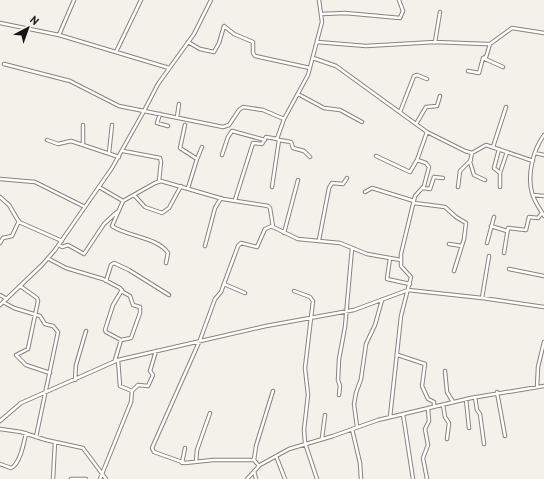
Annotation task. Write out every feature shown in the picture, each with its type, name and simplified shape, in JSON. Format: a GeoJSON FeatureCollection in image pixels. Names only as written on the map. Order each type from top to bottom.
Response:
{"type":"FeatureCollection","features":[{"type":"Feature","properties":{"kind":"street"},"geometry":{"type":"LineString","coordinates":[[59,35],[74,0]]}},
{"type":"Feature","properties":{"kind":"street"},"geometry":{"type":"LineString","coordinates":[[116,52],[141,0]]}},
{"type":"Feature","properties":{"kind":"street"},"geometry":{"type":"LineString","coordinates":[[0,305],[49,259],[100,187],[123,152],[169,68],[188,42],[211,0]]}},
{"type":"Feature","properties":{"kind":"street"},"geometry":{"type":"LineString","coordinates":[[272,187],[278,140],[284,119],[307,79],[313,58],[322,14],[319,0]]}},
{"type":"Feature","properties":{"kind":"street"},"geometry":{"type":"LineString","coordinates":[[322,14],[345,13],[400,18],[403,10],[399,0]]}},
{"type":"Feature","properties":{"kind":"street"},"geometry":{"type":"LineString","coordinates":[[435,42],[440,12]]}},
{"type":"Feature","properties":{"kind":"street"},"geometry":{"type":"LineString","coordinates":[[0,23],[59,35],[169,68]]}},
{"type":"Feature","properties":{"kind":"street"},"geometry":{"type":"LineString","coordinates":[[188,42],[200,49],[213,52],[219,43],[224,26],[234,34],[253,42],[253,53],[255,56],[310,68]]}},
{"type":"Feature","properties":{"kind":"street"},"geometry":{"type":"LineString","coordinates":[[468,71],[479,73],[483,58],[486,57],[490,44],[512,28],[544,33]]}},
{"type":"Feature","properties":{"kind":"street"},"geometry":{"type":"LineString","coordinates":[[317,42],[366,46],[435,42],[490,44]]}},
{"type":"Feature","properties":{"kind":"street"},"geometry":{"type":"LineString","coordinates":[[313,58],[329,62],[348,73],[427,132],[472,153]]}},
{"type":"Feature","properties":{"kind":"street"},"geometry":{"type":"LineString","coordinates":[[483,58],[503,67]]}},
{"type":"Feature","properties":{"kind":"street"},"geometry":{"type":"LineString","coordinates":[[4,64],[70,82],[119,106],[144,112],[226,127],[230,125],[238,110],[246,107],[263,110],[284,119]]}},
{"type":"Feature","properties":{"kind":"street"},"geometry":{"type":"LineString","coordinates":[[400,112],[414,76],[417,75],[427,79]]}},
{"type":"Feature","properties":{"kind":"street"},"geometry":{"type":"LineString","coordinates":[[298,94],[324,108],[340,110],[362,122]]}},
{"type":"Feature","properties":{"kind":"street"},"geometry":{"type":"LineString","coordinates":[[416,124],[426,107],[437,106],[440,96]]}},
{"type":"Feature","properties":{"kind":"street"},"geometry":{"type":"LineString","coordinates":[[177,117],[179,104]]}},
{"type":"Feature","properties":{"kind":"street"},"geometry":{"type":"LineString","coordinates":[[493,146],[506,107]]}},
{"type":"Feature","properties":{"kind":"street"},"geometry":{"type":"LineString","coordinates":[[160,114],[157,123],[168,126]]}},
{"type":"Feature","properties":{"kind":"street"},"geometry":{"type":"LineString","coordinates":[[83,125],[83,143]]}},
{"type":"Feature","properties":{"kind":"street"},"geometry":{"type":"LineString","coordinates":[[109,153],[112,125]]}},
{"type":"Feature","properties":{"kind":"street"},"geometry":{"type":"LineString","coordinates":[[185,125],[180,148],[197,160]]}},
{"type":"Feature","properties":{"kind":"street"},"geometry":{"type":"LineString","coordinates":[[222,155],[228,137],[232,131],[265,140]]}},
{"type":"Feature","properties":{"kind":"street"},"geometry":{"type":"LineString","coordinates":[[376,156],[410,172],[417,160],[427,132]]}},
{"type":"Feature","properties":{"kind":"street"},"geometry":{"type":"LineString","coordinates":[[491,226],[507,231],[509,228],[526,230],[529,217],[538,218],[542,214],[533,195],[531,183],[535,153],[544,135]]}},
{"type":"Feature","properties":{"kind":"street"},"geometry":{"type":"LineString","coordinates":[[235,200],[253,144],[262,144],[266,137],[291,142],[293,148],[304,152],[310,157]]}},
{"type":"Feature","properties":{"kind":"street"},"geometry":{"type":"LineString","coordinates":[[47,140],[58,144],[67,140],[83,143],[119,157]]}},
{"type":"Feature","properties":{"kind":"street"},"geometry":{"type":"LineString","coordinates":[[484,180],[475,177],[470,164],[472,153],[483,145],[493,146],[533,161]]}},
{"type":"Feature","properties":{"kind":"street"},"geometry":{"type":"LineString","coordinates":[[188,188],[202,147]]}},
{"type":"Feature","properties":{"kind":"street"},"geometry":{"type":"LineString","coordinates":[[499,149],[494,168],[500,173]]}},
{"type":"Feature","properties":{"kind":"street"},"geometry":{"type":"LineString","coordinates":[[123,152],[160,158],[159,181]]}},
{"type":"Feature","properties":{"kind":"street"},"geometry":{"type":"LineString","coordinates":[[500,187],[500,173],[507,152]]}},
{"type":"Feature","properties":{"kind":"street"},"geometry":{"type":"LineString","coordinates":[[535,153],[544,155]]}},
{"type":"Feature","properties":{"kind":"street"},"geometry":{"type":"LineString","coordinates":[[390,417],[401,316],[411,277],[402,269],[401,260],[416,194],[422,188],[429,165],[417,160]]}},
{"type":"Feature","properties":{"kind":"street"},"geometry":{"type":"LineString","coordinates":[[458,187],[460,170],[471,160]]}},
{"type":"Feature","properties":{"kind":"street"},"geometry":{"type":"LineString","coordinates":[[422,188],[430,189],[434,177],[443,178]]}},
{"type":"Feature","properties":{"kind":"street"},"geometry":{"type":"LineString","coordinates":[[319,240],[329,188],[332,184],[343,184],[347,178]]}},
{"type":"Feature","properties":{"kind":"street"},"geometry":{"type":"LineString","coordinates":[[0,179],[36,182],[85,207]]}},
{"type":"Feature","properties":{"kind":"street"},"geometry":{"type":"LineString","coordinates":[[284,233],[298,180]]}},
{"type":"Feature","properties":{"kind":"street"},"geometry":{"type":"LineString","coordinates":[[166,263],[168,253],[165,249],[144,237],[112,226],[123,201],[159,181],[221,198],[269,206],[272,226]]}},
{"type":"Feature","properties":{"kind":"street"},"geometry":{"type":"LineString","coordinates":[[134,195],[145,207],[162,213],[169,208],[181,186]]}},
{"type":"Feature","properties":{"kind":"street"},"geometry":{"type":"LineString","coordinates":[[100,187],[123,201]]}},
{"type":"Feature","properties":{"kind":"street"},"geometry":{"type":"LineString","coordinates":[[365,192],[370,189],[375,189],[414,202],[445,207],[456,218],[465,221],[467,228],[454,270]]}},
{"type":"Feature","properties":{"kind":"street"},"geometry":{"type":"LineString","coordinates":[[533,195],[544,196]]}},
{"type":"Feature","properties":{"kind":"street"},"geometry":{"type":"LineString","coordinates":[[0,197],[9,205],[18,221],[62,241]]}},
{"type":"Feature","properties":{"kind":"street"},"geometry":{"type":"LineString","coordinates":[[204,246],[214,208],[221,198]]}},
{"type":"Feature","properties":{"kind":"street"},"geometry":{"type":"LineString","coordinates":[[59,245],[62,247],[68,245],[84,254],[104,224],[117,212]]}},
{"type":"Feature","properties":{"kind":"street"},"geometry":{"type":"LineString","coordinates":[[487,243],[494,216]]}},
{"type":"Feature","properties":{"kind":"street"},"geometry":{"type":"LineString","coordinates":[[0,243],[3,238],[12,236],[18,221]]}},
{"type":"Feature","properties":{"kind":"street"},"geometry":{"type":"LineString","coordinates":[[272,226],[301,240],[319,240],[340,243],[367,254],[401,260]]}},
{"type":"Feature","properties":{"kind":"street"},"geometry":{"type":"LineString","coordinates":[[254,460],[213,460],[182,463],[154,452],[152,448],[200,340],[215,299],[221,292],[238,245],[243,243],[257,247],[265,229],[272,226]]}},
{"type":"Feature","properties":{"kind":"street"},"geometry":{"type":"LineString","coordinates":[[504,253],[507,231]]}},
{"type":"Feature","properties":{"kind":"street"},"geometry":{"type":"LineString","coordinates":[[449,244],[462,246]]}},
{"type":"Feature","properties":{"kind":"street"},"geometry":{"type":"LineString","coordinates":[[339,395],[339,360],[347,311],[352,248]]}},
{"type":"Feature","properties":{"kind":"street"},"geometry":{"type":"LineString","coordinates":[[482,298],[489,256]]}},
{"type":"Feature","properties":{"kind":"street"},"geometry":{"type":"LineString","coordinates":[[390,258],[387,279],[410,284]]}},
{"type":"Feature","properties":{"kind":"street"},"geometry":{"type":"LineString","coordinates":[[49,259],[66,268],[106,281],[122,290],[130,296],[133,305],[140,307],[141,310],[131,338],[121,340],[105,330],[113,305],[122,290]]}},
{"type":"Feature","properties":{"kind":"street"},"geometry":{"type":"LineString","coordinates":[[106,281],[111,265],[117,264],[130,270],[169,295]]}},
{"type":"Feature","properties":{"kind":"street"},"geometry":{"type":"LineString","coordinates":[[509,269],[544,276]]}},
{"type":"Feature","properties":{"kind":"street"},"geometry":{"type":"LineString","coordinates":[[224,284],[245,293]]}},
{"type":"Feature","properties":{"kind":"street"},"geometry":{"type":"LineString","coordinates":[[20,286],[38,299],[28,350],[16,355],[26,365],[50,373]]}},
{"type":"Feature","properties":{"kind":"street"},"geometry":{"type":"LineString","coordinates":[[0,421],[17,405],[75,380],[116,360],[266,326],[347,311],[408,290],[482,298],[544,307]]}},
{"type":"Feature","properties":{"kind":"street"},"geometry":{"type":"LineString","coordinates":[[294,291],[311,299],[305,368],[308,393],[304,427],[305,443],[317,479]]}},
{"type":"Feature","properties":{"kind":"street"},"geometry":{"type":"LineString","coordinates":[[0,295],[7,299]]}},
{"type":"Feature","properties":{"kind":"street"},"geometry":{"type":"LineString","coordinates":[[357,427],[354,404],[356,393],[361,380],[366,344],[375,324],[382,300]]}},
{"type":"Feature","properties":{"kind":"street"},"geometry":{"type":"LineString","coordinates":[[3,302],[40,316],[44,324],[53,326],[58,332],[36,437]]}},
{"type":"Feature","properties":{"kind":"street"},"geometry":{"type":"LineString","coordinates":[[75,380],[76,365],[86,331]]}},
{"type":"Feature","properties":{"kind":"street"},"geometry":{"type":"LineString","coordinates":[[121,340],[116,360],[120,386],[132,391]]}},
{"type":"Feature","properties":{"kind":"street"},"geometry":{"type":"LineString","coordinates":[[537,387],[538,367],[544,342]]}},
{"type":"Feature","properties":{"kind":"street"},"geometry":{"type":"LineString","coordinates":[[100,479],[131,402],[132,391],[138,386],[147,386],[150,384],[153,376],[150,371],[156,351]]}},
{"type":"Feature","properties":{"kind":"street"},"geometry":{"type":"LineString","coordinates":[[398,354],[425,364],[422,386],[428,399],[434,402],[434,407]]}},
{"type":"Feature","properties":{"kind":"street"},"geometry":{"type":"LineString","coordinates":[[445,371],[447,392],[453,402]]}},
{"type":"Feature","properties":{"kind":"street"},"geometry":{"type":"LineString","coordinates":[[247,479],[259,466],[289,449],[305,443],[390,417],[497,392],[544,386]]}},
{"type":"Feature","properties":{"kind":"street"},"geometry":{"type":"LineString","coordinates":[[259,466],[254,460],[256,446],[273,391]]}},
{"type":"Feature","properties":{"kind":"street"},"geometry":{"type":"LineString","coordinates":[[497,392],[505,436]]}},
{"type":"Feature","properties":{"kind":"street"},"geometry":{"type":"LineString","coordinates":[[475,397],[477,410],[480,414],[484,444]]}},
{"type":"Feature","properties":{"kind":"street"},"geometry":{"type":"LineString","coordinates":[[466,399],[469,428]]}},
{"type":"Feature","properties":{"kind":"street"},"geometry":{"type":"LineString","coordinates":[[443,405],[445,417],[450,423],[448,439]]}},
{"type":"Feature","properties":{"kind":"street"},"geometry":{"type":"LineString","coordinates":[[427,479],[424,458],[428,445],[425,429],[429,421],[428,408]]}},
{"type":"Feature","properties":{"kind":"street"},"geometry":{"type":"LineString","coordinates":[[196,462],[197,450],[210,413]]}},
{"type":"Feature","properties":{"kind":"street"},"geometry":{"type":"LineString","coordinates":[[403,414],[413,479]]}},
{"type":"Feature","properties":{"kind":"street"},"geometry":{"type":"LineString","coordinates":[[322,438],[325,415]]}},
{"type":"Feature","properties":{"kind":"street"},"geometry":{"type":"LineString","coordinates":[[0,429],[26,433],[36,437],[85,449],[101,474],[106,479]]}},
{"type":"Feature","properties":{"kind":"street"},"geometry":{"type":"LineString","coordinates":[[352,429],[360,463],[361,479]]}},
{"type":"Feature","properties":{"kind":"street"},"geometry":{"type":"LineString","coordinates":[[0,464],[11,468],[15,466],[22,449],[26,433]]}},
{"type":"Feature","properties":{"kind":"street"},"geometry":{"type":"LineString","coordinates":[[53,479],[55,442]]}},
{"type":"Feature","properties":{"kind":"street"},"geometry":{"type":"LineString","coordinates":[[182,463],[185,448]]}},
{"type":"Feature","properties":{"kind":"street"},"geometry":{"type":"LineString","coordinates":[[276,456],[285,479]]}},
{"type":"Feature","properties":{"kind":"street"},"geometry":{"type":"LineString","coordinates":[[254,471],[256,479]]}},
{"type":"Feature","properties":{"kind":"street"},"geometry":{"type":"LineString","coordinates":[[71,479],[86,479]]}}]}
